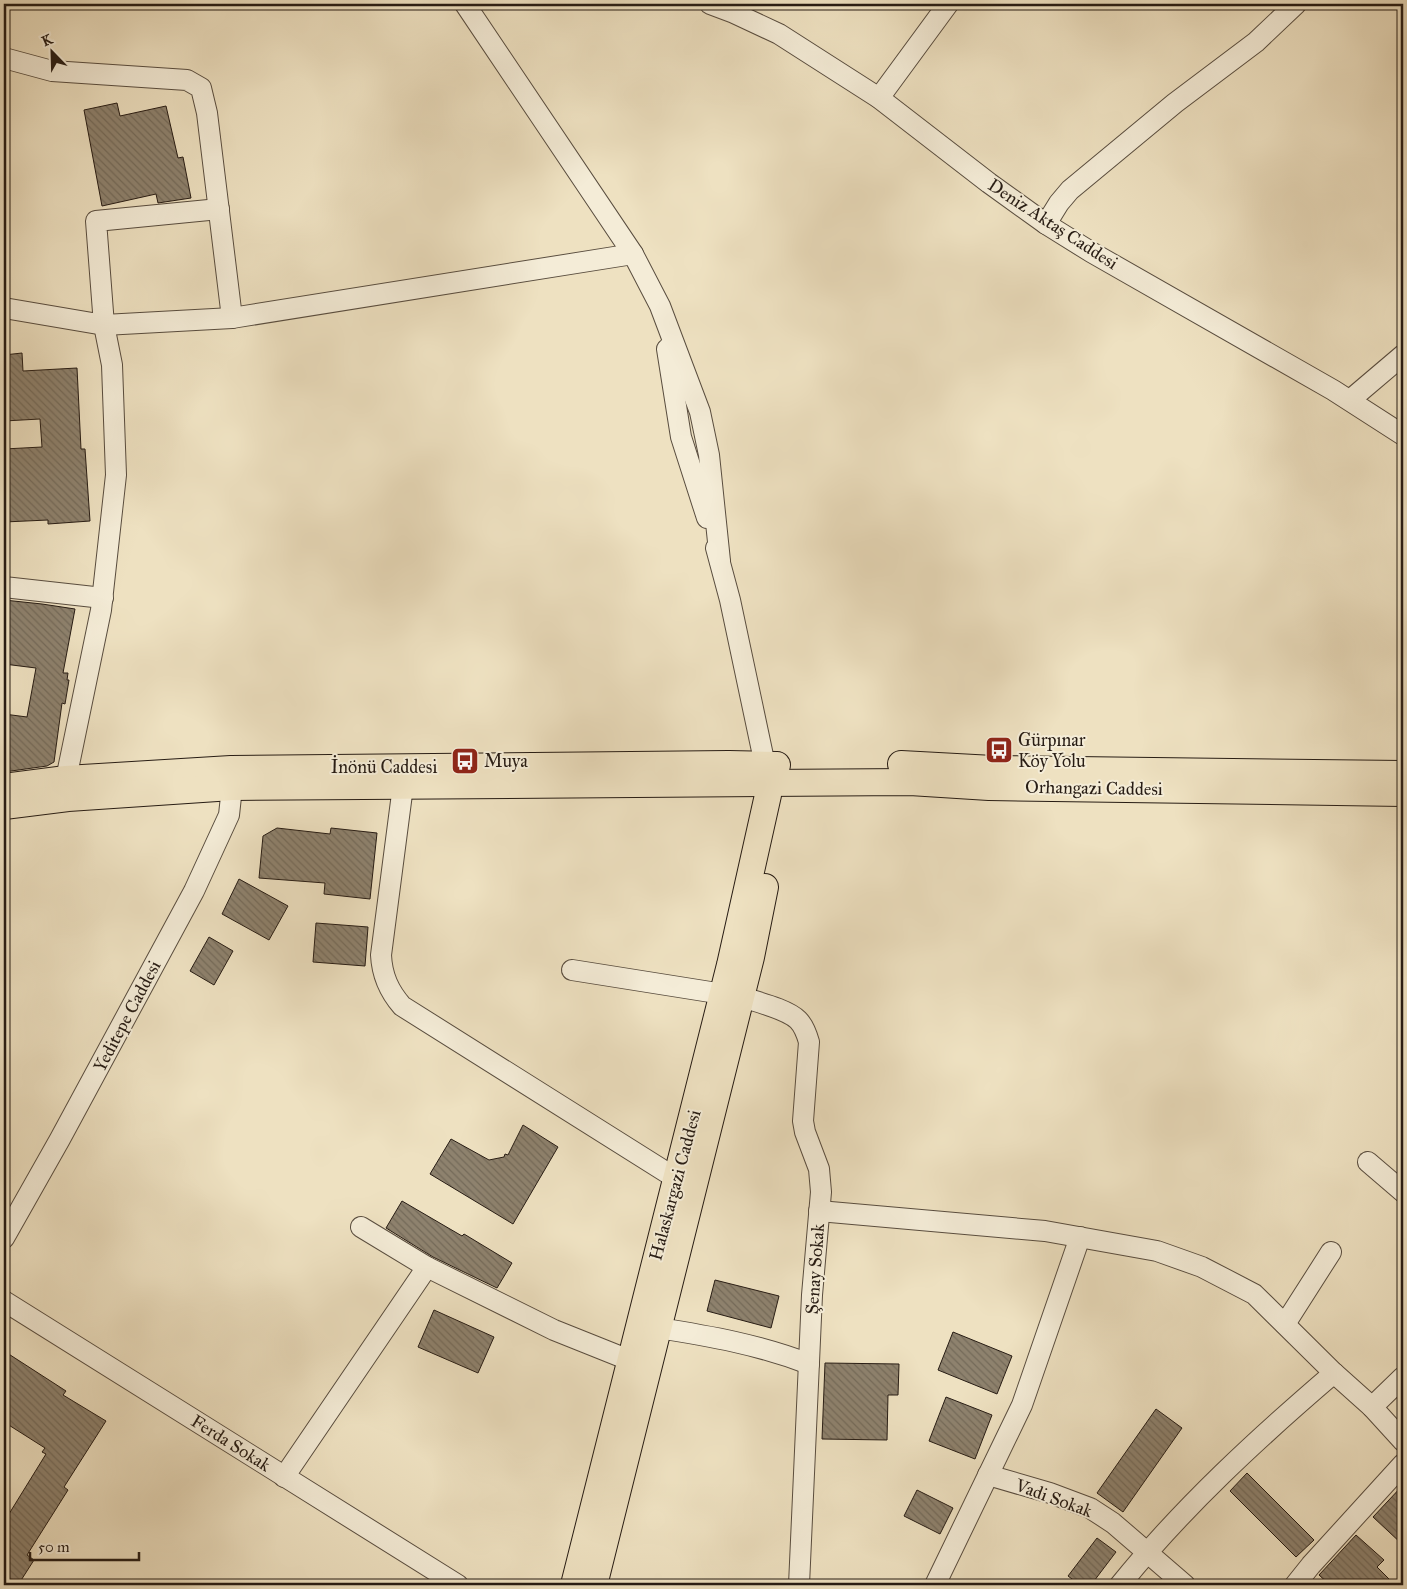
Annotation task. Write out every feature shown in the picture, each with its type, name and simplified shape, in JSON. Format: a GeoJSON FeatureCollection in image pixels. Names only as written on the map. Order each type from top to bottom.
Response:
{"type":"FeatureCollection","features":[{"type":"Feature","properties":{"kind":"main road","name":"İnönü Caddesi"},"geometry":{"type":"LineString","coordinates":[[168,781],[231,769],[312,777]]}},
{"type":"Feature","properties":{"kind":"main road","name":"Orhangazi Caddesi"},"geometry":{"type":"LineString","coordinates":[[312,777],[911,773],[991,778],[1342,782],[1403,774]]}},
{"type":"Feature","properties":{"kind":"main road"},"geometry":{"type":"LineString","coordinates":[[594,1585],[639,1363],[658,1328],[685,1184],[732,995],[751,957],[776,774]]}},
{"type":"Feature","properties":{"kind":"main road"},"geometry":{"type":"LineString","coordinates":[[4,787],[67,789],[168,781],[232,787],[312,777]]}},
{"type":"Feature","properties":{"kind":"main road","name":"Orhangazi Caddesi"},"geometry":{"type":"LineString","coordinates":[[1342,782],[1403,793]]}},
{"type":"Feature","properties":{"kind":"main road"},"geometry":{"type":"LineString","coordinates":[[4,806],[67,789]]}},
{"type":"Feature","properties":{"kind":"main road","name":"Halaskargazi Caddesi"},"geometry":{"type":"LineString","coordinates":[[574,1585],[639,1363],[685,1184]]}},
{"type":"Feature","properties":{"kind":"street"},"geometry":{"type":"LineString","coordinates":[[465,4],[633,254],[660,306],[681,437],[720,560],[752,701],[776,774]]}},
{"type":"Feature","properties":{"kind":"street","name":"Deniz Aktaş Caddesi"},"geometry":{"type":"LineString","coordinates":[[710,4],[734,12],[779,34],[879,98],[1046,224],[1091,252],[1350,400],[1403,435]]}},
{"type":"Feature","properties":{"kind":"street"},"geometry":{"type":"LineString","coordinates":[[879,98],[948,4]]}},
{"type":"Feature","properties":{"kind":"street"},"geometry":{"type":"LineString","coordinates":[[1046,224],[1070,190],[1174,104],[1256,42],[1296,4]]}},
{"type":"Feature","properties":{"kind":"street"},"geometry":{"type":"LineString","coordinates":[[4,58],[52,71],[187,80],[201,88],[207,112],[232,318]]}},
{"type":"Feature","properties":{"kind":"street"},"geometry":{"type":"LineString","coordinates":[[67,789],[103,598],[116,475],[112,365],[104,325],[96,221],[219,209]]}},
{"type":"Feature","properties":{"kind":"street"},"geometry":{"type":"LineString","coordinates":[[4,308],[104,325],[232,318],[633,254]]}},
{"type":"Feature","properties":{"kind":"street"},"geometry":{"type":"LineString","coordinates":[[1350,400],[1403,355]]}},
{"type":"Feature","properties":{"kind":"street"},"geometry":{"type":"LineString","coordinates":[[4,587],[103,598]]}},
{"type":"Feature","properties":{"kind":"street"},"geometry":{"type":"LineString","coordinates":[[403,777],[381,956],[384,977],[394,997],[402,1006],[685,1184]]}},
{"type":"Feature","properties":{"kind":"street","name":"Yeditepe Caddesi"},"geometry":{"type":"LineString","coordinates":[[4,1238],[60,1139],[194,891],[229,815],[232,787]]}},
{"type":"Feature","properties":{"kind":"street","name":"Şenay Sokak"},"geometry":{"type":"LineString","coordinates":[[572,970],[732,995],[786,1012],[798,1020],[806,1032],[809,1042],[803,1121],[805,1132],[819,1169],[821,1192],[812,1295],[799,1585]]}},
{"type":"Feature","properties":{"kind":"street"},"geometry":{"type":"LineString","coordinates":[[1368,1162],[1403,1192]]}},
{"type":"Feature","properties":{"kind":"street"},"geometry":{"type":"LineString","coordinates":[[819,1211],[1045,1231],[1156,1251],[1202,1267],[1254,1294],[1372,1408],[1403,1441]]}},
{"type":"Feature","properties":{"kind":"street"},"geometry":{"type":"LineString","coordinates":[[361,1227],[427,1267],[554,1330],[639,1363]]}},
{"type":"Feature","properties":{"kind":"street"},"geometry":{"type":"LineString","coordinates":[[935,1585],[1022,1405],[1080,1237]]}},
{"type":"Feature","properties":{"kind":"street"},"geometry":{"type":"LineString","coordinates":[[1285,1324],[1332,1252]]}},
{"type":"Feature","properties":{"kind":"street"},"geometry":{"type":"LineString","coordinates":[[284,1477],[427,1267]]}},
{"type":"Feature","properties":{"kind":"street","name":"Ferda Sokak"},"geometry":{"type":"LineString","coordinates":[[4,1301],[458,1585]]}},
{"type":"Feature","properties":{"kind":"street"},"geometry":{"type":"LineString","coordinates":[[658,1328],[709,1336],[780,1353],[809,1364]]}},
{"type":"Feature","properties":{"kind":"street"},"geometry":{"type":"LineString","coordinates":[[1120,1585],[1146,1552],[1260,1437],[1334,1373]]}},
{"type":"Feature","properties":{"kind":"street"},"geometry":{"type":"LineString","coordinates":[[1372,1408],[1403,1377]]}},
{"type":"Feature","properties":{"kind":"street"},"geometry":{"type":"LineString","coordinates":[[1295,1585],[1403,1464]]}},
{"type":"Feature","properties":{"kind":"street","name":"Vadi Sokak"},"geometry":{"type":"LineString","coordinates":[[988,1476],[1050,1493],[1090,1508],[1113,1523],[1185,1585]]}},
{"type":"Feature","properties":{"kind":"building"},"geometry":{"type":"Polygon","coordinates":[[[117,103],[120,116],[166,106],[178,158],[183,157],[191,198],[158,203],[156,194],[102,206],[84,110],[117,103]]]}},
{"type":"Feature","properties":{"kind":"building"},"geometry":{"type":"Polygon","coordinates":[[[22,353],[23,371],[77,368],[81,449],[85,449],[90,521],[48,524],[48,520],[4,522],[4,449],[42,447],[40,419],[4,421],[4,355],[22,353]]]}},
{"type":"Feature","properties":{"kind":"building"},"geometry":{"type":"Polygon","coordinates":[[[4,600],[75,609],[63,673],[68,673],[67,680],[69,680],[65,704],[62,703],[54,762],[47,766],[4,772],[4,714],[27,717],[36,668],[4,664],[4,600]]]}},
{"type":"Feature","properties":{"kind":"building"},"geometry":{"type":"Polygon","coordinates":[[[277,828],[330,834],[331,828],[377,833],[370,899],[324,894],[325,883],[259,878],[263,836],[277,828]]]}},
{"type":"Feature","properties":{"kind":"building"},"geometry":{"type":"Polygon","coordinates":[[[239,879],[288,906],[269,940],[222,914],[239,879]]]}},
{"type":"Feature","properties":{"kind":"building"},"geometry":{"type":"Polygon","coordinates":[[[316,923],[368,927],[365,966],[313,962],[316,923]]]}},
{"type":"Feature","properties":{"kind":"building"},"geometry":{"type":"Polygon","coordinates":[[[209,937],[233,951],[214,985],[190,971],[209,937]]]}},
{"type":"Feature","properties":{"kind":"building"},"geometry":{"type":"Polygon","coordinates":[[[523,1125],[558,1147],[513,1224],[430,1174],[451,1139],[489,1160],[504,1157],[505,1154],[508,1155],[523,1125]]]}},
{"type":"Feature","properties":{"kind":"building"},"geometry":{"type":"Polygon","coordinates":[[[402,1201],[462,1236],[464,1234],[512,1263],[497,1288],[433,1257],[386,1228],[402,1201]]]}},
{"type":"Feature","properties":{"kind":"building"},"geometry":{"type":"Polygon","coordinates":[[[715,1280],[779,1296],[771,1328],[707,1311],[715,1280]]]}},
{"type":"Feature","properties":{"kind":"building"},"geometry":{"type":"Polygon","coordinates":[[[434,1310],[494,1337],[478,1373],[418,1347],[434,1310]]]}},
{"type":"Feature","properties":{"kind":"building"},"geometry":{"type":"Polygon","coordinates":[[[953,1332],[1012,1356],[997,1394],[938,1370],[953,1332]]]}},
{"type":"Feature","properties":{"kind":"building"},"geometry":{"type":"Polygon","coordinates":[[[4,1351],[66,1391],[63,1395],[106,1421],[64,1487],[68,1490],[27,1555],[34,1560],[18,1585],[4,1585],[4,1522],[46,1454],[42,1452],[45,1448],[4,1422],[4,1351]]]}},
{"type":"Feature","properties":{"kind":"building"},"geometry":{"type":"Polygon","coordinates":[[[825,1363],[899,1364],[898,1395],[888,1395],[887,1440],[822,1439],[825,1363]]]}},
{"type":"Feature","properties":{"kind":"building"},"geometry":{"type":"Polygon","coordinates":[[[946,1397],[992,1415],[975,1459],[929,1441],[946,1397]]]}},
{"type":"Feature","properties":{"kind":"building"},"geometry":{"type":"Polygon","coordinates":[[[1156,1409],[1182,1428],[1123,1512],[1097,1493],[1156,1409]]]}},
{"type":"Feature","properties":{"kind":"building"},"geometry":{"type":"Polygon","coordinates":[[[1247,1473],[1314,1540],[1296,1557],[1230,1491],[1247,1473]]]}},
{"type":"Feature","properties":{"kind":"building"},"geometry":{"type":"Polygon","coordinates":[[[1403,1485],[1403,1545],[1373,1517],[1403,1485]]]}},
{"type":"Feature","properties":{"kind":"building"},"geometry":{"type":"Polygon","coordinates":[[[917,1490],[953,1508],[940,1534],[904,1516],[917,1490]]]}},
{"type":"Feature","properties":{"kind":"building"},"geometry":{"type":"Polygon","coordinates":[[[1356,1535],[1384,1560],[1377,1567],[1395,1585],[1330,1585],[1319,1575],[1356,1535]]]}},
{"type":"Feature","properties":{"kind":"building"},"geometry":{"type":"Polygon","coordinates":[[[1097,1538],[1116,1552],[1091,1585],[1080,1585],[1068,1576],[1097,1538]]]}},
{"type":"Feature","properties":{"kind":"place","name":"Gürpınar Köy Yolu"},"geometry":{"type":"Point","coordinates":[999,750]}},
{"type":"Feature","properties":{"kind":"place","name":"Muya"},"geometry":{"type":"Point","coordinates":[465,761]}}]}
